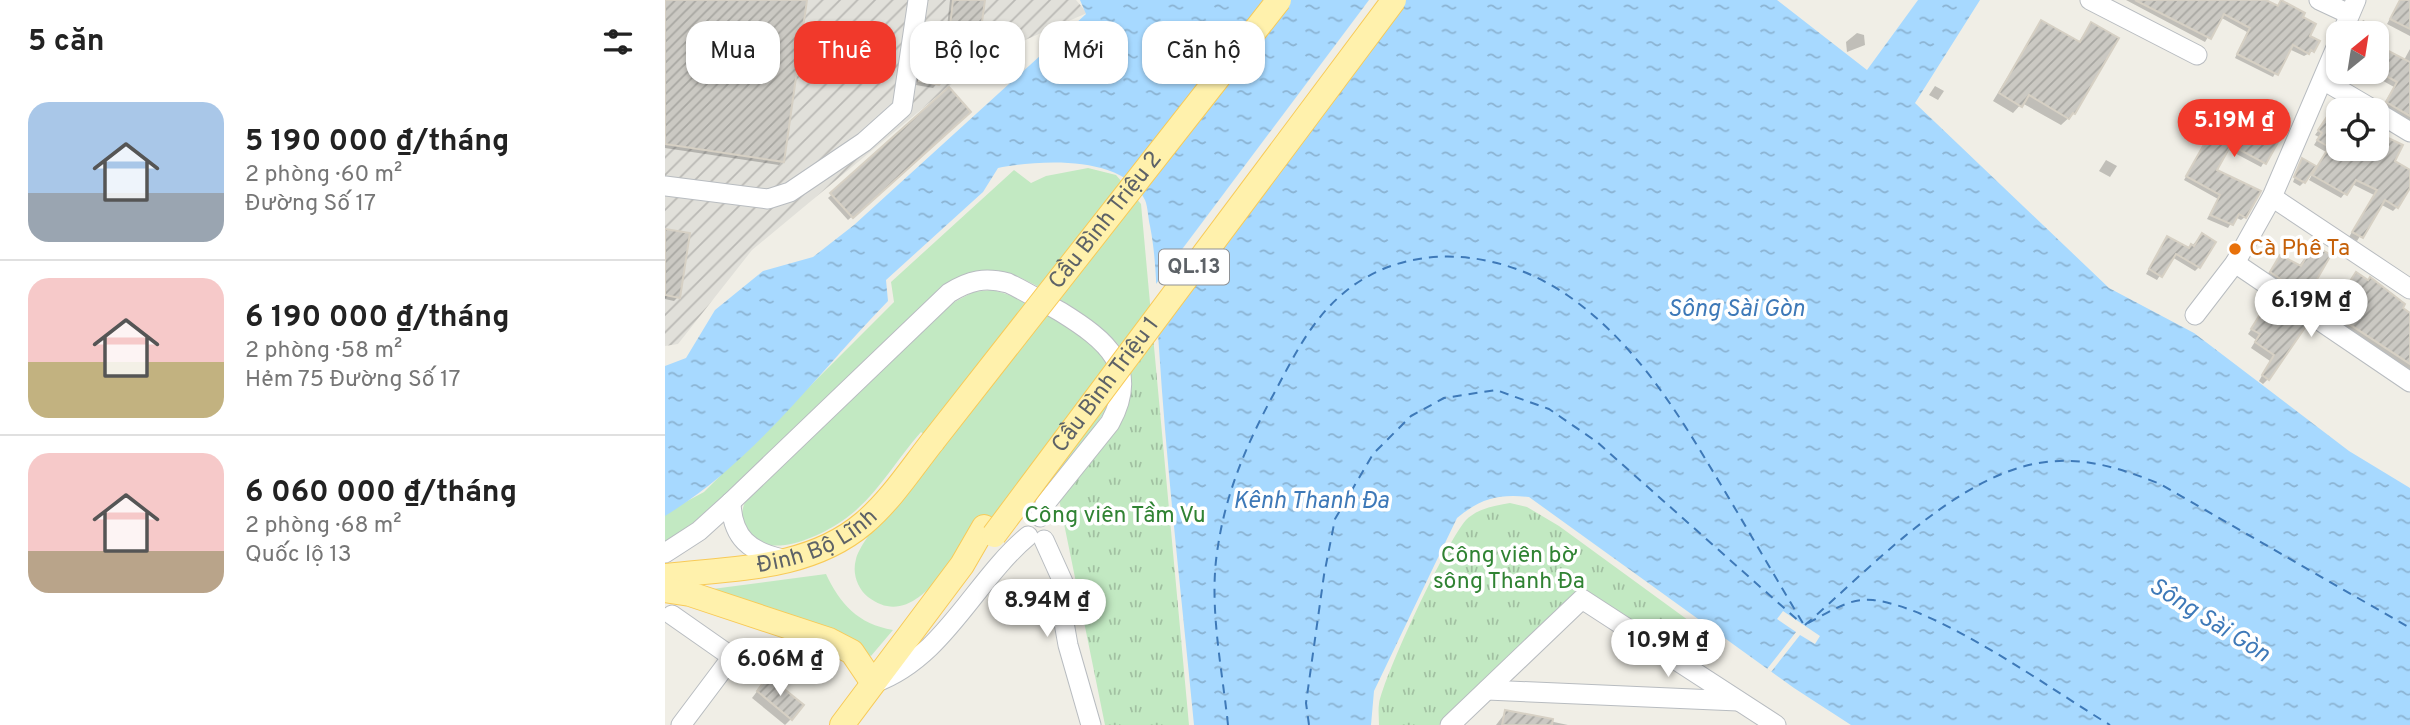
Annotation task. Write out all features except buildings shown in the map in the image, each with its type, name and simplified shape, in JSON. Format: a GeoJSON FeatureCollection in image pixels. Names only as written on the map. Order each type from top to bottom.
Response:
{"type":"FeatureCollection","features":[{"type":"Feature","properties":{"kind":"main road","name":"Cầu Bình Triệu 2"},"geometry":{"type":"LineString","coordinates":[[933,441],[1279,0]]}},
{"type":"Feature","properties":{"kind":"main road","name":"Cầu Bình Triệu 1"},"geometry":{"type":"LineString","coordinates":[[989,531],[1380,0]]}},
{"type":"Feature","properties":{"kind":"main road","name":"Cầu Bình Triệu 1"},"geometry":{"type":"LineString","coordinates":[[989,531],[1394,0]]}},
{"type":"Feature","properties":{"kind":"main road","name":"Đinh Bộ Lĩnh"},"geometry":{"type":"LineString","coordinates":[[665,576],[790,560],[833,544],[864,523],[890,496],[933,441]]}},
{"type":"Feature","properties":{"kind":"main road","name":"QL.13"},"geometry":{"type":"LineString","coordinates":[[842,725],[989,531]]}},
{"type":"Feature","properties":{"kind":"main road"},"geometry":{"type":"LineString","coordinates":[[665,590],[690,594],[839,645],[860,660],[873,683]]}},
{"type":"Feature","properties":{"kind":"street"},"geometry":{"type":"LineString","coordinates":[[665,186],[768,200],[790,192],[864,142],[902,108],[918,0]]}},
{"type":"Feature","properties":{"kind":"street"},"geometry":{"type":"LineString","coordinates":[[2090,0],[2197,55]]}},
{"type":"Feature","properties":{"kind":"street"},"geometry":{"type":"LineString","coordinates":[[2319,0],[2353,7]]}},
{"type":"Feature","properties":{"kind":"street"},"geometry":{"type":"LineString","coordinates":[[2195,315],[2235,263],[2272,197],[2326,73]]}},
{"type":"Feature","properties":{"kind":"street"},"geometry":{"type":"LineString","coordinates":[[2323,80],[2353,98]]}},
{"type":"Feature","properties":{"kind":"street"},"geometry":{"type":"LineString","coordinates":[[2389,119],[2410,132]]}},
{"type":"Feature","properties":{"kind":"street"},"geometry":{"type":"LineString","coordinates":[[2272,197],[2410,289]]}},
{"type":"Feature","properties":{"kind":"street"},"geometry":{"type":"LineString","coordinates":[[2235,263],[2410,382]]}},
{"type":"Feature","properties":{"kind":"street"},"geometry":{"type":"LineString","coordinates":[[665,553],[699,531],[731,502],[949,293],[970,282],[993,279],[1024,290],[1092,331],[1114,354],[1120,369],[1122,388],[1114,416],[1045,505],[1040,517],[1028,525],[1063,582],[1063,617],[1068,645],[1091,725]]}},
{"type":"Feature","properties":{"kind":"street"},"geometry":{"type":"LineString","coordinates":[[731,502],[734,524],[745,543],[755,551],[790,560]]}},
{"type":"Feature","properties":{"kind":"street"},"geometry":{"type":"LineString","coordinates":[[873,683],[913,663],[937,639],[1002,558],[1036,538]]}},
{"type":"Feature","properties":{"kind":"street"},"geometry":{"type":"LineString","coordinates":[[681,725],[733,657],[669,619],[690,594]]}},
{"type":"Feature","properties":{"kind":"street"},"geometry":{"type":"LineString","coordinates":[[1450,725],[1582,599],[1776,725]]}},
{"type":"Feature","properties":{"kind":"street"},"geometry":{"type":"LineString","coordinates":[[1487,690],[1739,701]]}},
{"type":"Feature","properties":{"kind":"shaded area"},"geometry":{"type":"Polygon","coordinates":[[[665,0],[1076,0],[1087,13],[1069,21],[1039,21],[1039,34],[1025,40],[1025,21],[910,21],[910,84],[952,84],[752,250],[678,344],[665,346],[665,0]]]}},
{"type":"Feature","properties":{"kind":"green space"},"geometry":{"type":"Polygon","coordinates":[[[1088,168],[1116,175],[1141,204],[1152,325],[1123,350],[1086,317],[1050,293],[1016,276],[990,270],[976,271],[957,278],[697,522],[665,543],[665,513],[704,492],[894,302],[891,282],[1014,170],[1031,183],[1046,176],[1088,168]]]}},
{"type":"Feature","properties":{"kind":"green space"},"geometry":{"type":"Polygon","coordinates":[[[991,290],[1030,305],[1092,344],[1110,366],[1114,387],[1101,418],[1086,439],[1008,533],[977,523],[931,586],[902,606],[885,606],[864,593],[856,580],[855,570],[860,549],[880,520],[940,447],[921,432],[865,501],[842,521],[820,534],[791,544],[764,544],[753,538],[745,527],[742,515],[748,496],[949,305],[973,292],[991,290]]]}},
{"type":"Feature","properties":{"kind":"green space","name":"Công viên Tầm Vu"},"geometry":{"type":"Polygon","coordinates":[[[1152,325],[1189,725],[1105,725],[1059,499],[1127,406],[1130,371],[1152,325]]]}},
{"type":"Feature","properties":{"kind":"green space","name":"Công viên bờ sông Thanh Đa"},"geometry":{"type":"Polygon","coordinates":[[[1510,503],[1527,507],[1559,526],[1703,631],[1685,657],[1585,590],[1439,725],[1379,725],[1379,704],[1392,666],[1431,580],[1457,533],[1466,520],[1476,513],[1510,503]]]}},
{"type":"Feature","properties":{"kind":"green space"},"geometry":{"type":"Polygon","coordinates":[[[826,574],[837,595],[860,618],[893,630],[871,656],[816,625],[697,591],[826,574]]]}},
{"type":"Feature","properties":{"kind":"water","name":"Sông Sài Gòn"},"geometry":{"type":"Polygon","coordinates":[[[1080,0],[1777,0],[1867,70],[1918,0],[1980,0],[1915,103],[2109,288],[2194,333],[2349,451],[2410,488],[2410,725],[1851,725],[1794,688],[1529,497],[1508,496],[1482,502],[1457,518],[1374,691],[1371,725],[1194,725],[1166,442],[1154,257],[1147,206],[1134,185],[1118,174],[1078,164],[1035,163],[998,168],[983,192],[886,280],[888,301],[783,416],[727,470],[665,516],[665,366],[686,358],[715,310],[763,271],[813,257],[854,225],[1009,84],[1025,84],[1025,69],[1039,57],[1039,84],[1128,84],[1128,21],[1078,21],[1086,14],[1080,0]]]}},
{"type":"Feature","properties":{"kind":"pier"},"geometry":{"type":"Polygon","coordinates":[[[1369,0],[1399,0],[1155,325],[1153,288],[1369,0]]]}},
{"type":"Feature","properties":{"kind":"pier"},"geometry":{"type":"Polygon","coordinates":[[[1783,611],[1820,636],[1815,644],[1800,635],[1771,672],[1767,669],[1796,632],[1777,619],[1783,611]]]}},
{"type":"Feature","properties":{"kind":"ferry route"},"geometry":{"type":"LineString","coordinates":[[1228,725],[1215,613],[1215,568],[1226,507],[1238,470],[1271,399],[1296,352],[1318,319],[1353,286],[1381,270],[1412,260],[1444,257],[1476,259],[1508,266],[1538,278],[1592,314],[1637,359],[1674,410],[1804,625]]}},
{"type":"Feature","properties":{"kind":"ferry route"},"geometry":{"type":"LineString","coordinates":[[1309,725],[1306,703],[1324,575],[1335,519],[1373,454],[1411,416],[1444,398],[1496,390],[1549,409],[1597,442],[1801,623]]}},
{"type":"Feature","properties":{"kind":"ferry route"},"geometry":{"type":"LineString","coordinates":[[1805,625],[1887,551],[1949,503],[1981,484],[2013,470],[2046,462],[2075,461],[2104,466],[2160,484],[2410,628]]}},
{"type":"Feature","properties":{"kind":"ferry route"},"geometry":{"type":"LineString","coordinates":[[1808,623],[1856,601],[1873,600],[1900,606],[1930,618],[1994,652],[2110,725]]}},
{"type":"Feature","properties":{"kind":"place","name":"Cà Phê Ta"},"geometry":{"type":"Point","coordinates":[2235,249]}},
{"type":"Feature","properties":{"kind":"water label","name":"Kênh Thanh Đa"},"geometry":{"type":"Point","coordinates":[1311,502]}}]}
